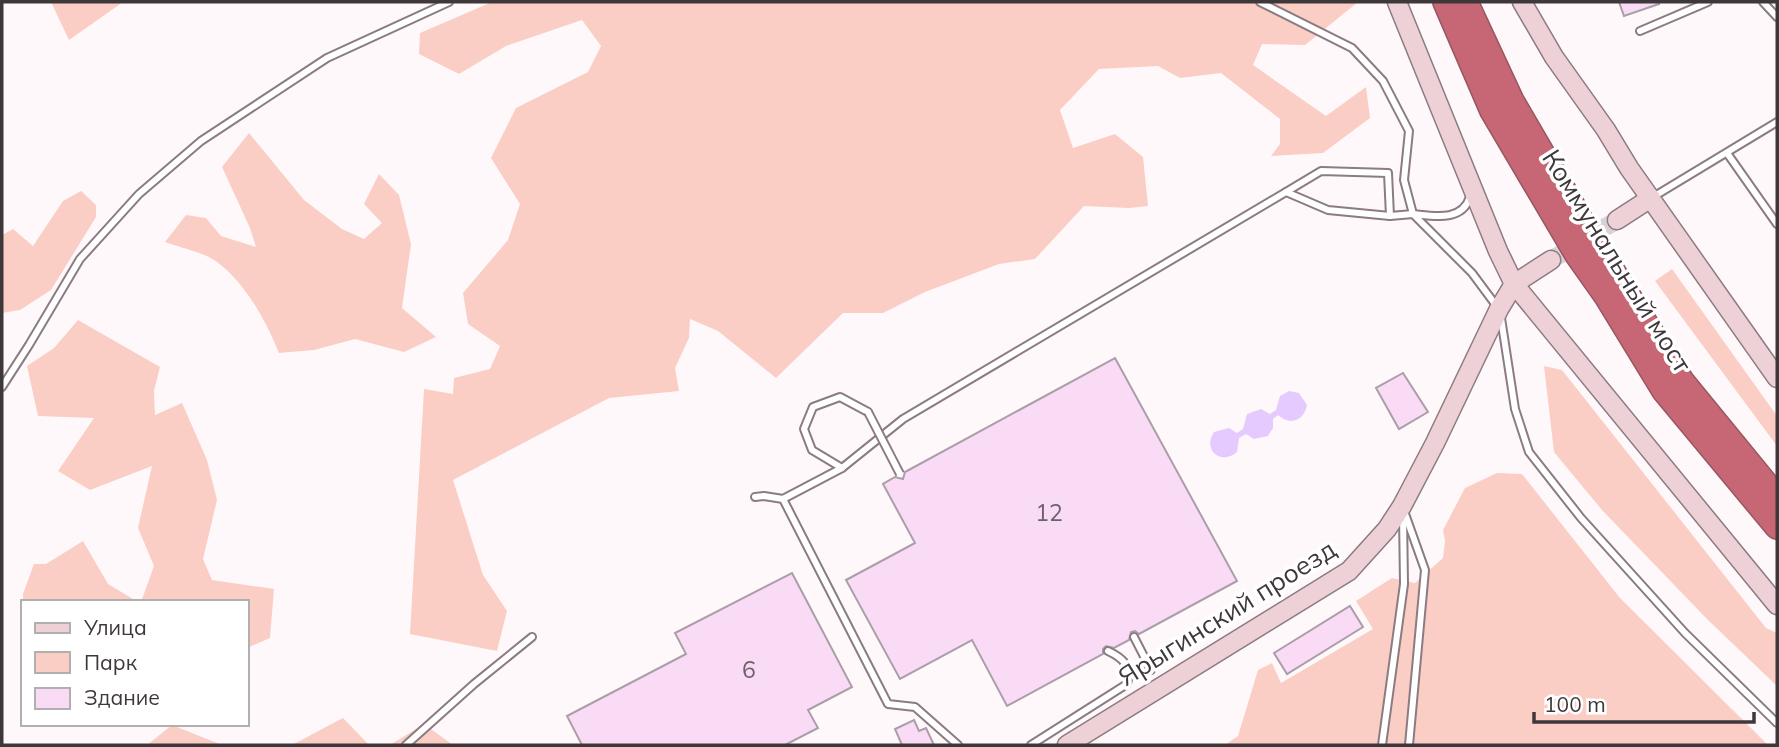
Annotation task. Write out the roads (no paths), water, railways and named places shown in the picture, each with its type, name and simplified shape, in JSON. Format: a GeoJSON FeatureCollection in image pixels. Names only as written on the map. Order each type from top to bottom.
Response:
{"type":"FeatureCollection","features":[{"type":"Feature","properties":{"kind":"highway","name":"Коммунальный мост"},"geometry":{"type":"LineString","coordinates":[[1446,2],[1492,111],[1577,255],[1606,296],[1664,391],[1777,527]]}},
{"type":"Feature","properties":{"kind":"highway","name":"Коммунальный мост"},"geometry":{"type":"LineString","coordinates":[[1466,2],[1511,101],[1586,228],[1682,381],[1777,497]]}},
{"type":"Feature","properties":{"kind":"main road"},"geometry":{"type":"LineString","coordinates":[[1397,2],[1498,251],[1514,284],[1777,605]]}},
{"type":"Feature","properties":{"kind":"main road"},"geometry":{"type":"LineString","coordinates":[[1522,2],[1554,57],[1777,379]]}},
{"type":"Feature","properties":{"kind":"main road"},"geometry":{"type":"LineString","coordinates":[[1617,220],[1651,198]]}},
{"type":"Feature","properties":{"kind":"main road"},"geometry":{"type":"LineString","coordinates":[[1514,284],[1552,260]]}},
{"type":"Feature","properties":{"kind":"main road","name":"Ярыгинский проезд"},"geometry":{"type":"LineString","coordinates":[[1067,745],[1349,571],[1387,529],[1402,506],[1499,309],[1514,284]]}},
{"type":"Feature","properties":{"kind":"lane"},"geometry":{"type":"LineString","coordinates":[[2,387],[80,259],[149,185],[201,141],[327,58],[449,2]]}},
{"type":"Feature","properties":{"kind":"lane"},"geometry":{"type":"LineString","coordinates":[[1260,2],[1352,48],[1383,81],[1409,131],[1404,180],[1413,214],[1472,273],[1499,309],[1515,409],[1529,452],[1581,518],[1685,633],[1777,723]]}},
{"type":"Feature","properties":{"kind":"lane"},"geometry":{"type":"LineString","coordinates":[[1640,31],[1708,2]]}},
{"type":"Feature","properties":{"kind":"lane"},"geometry":{"type":"LineString","coordinates":[[1763,2],[1777,17]]}},
{"type":"Feature","properties":{"kind":"lane"},"geometry":{"type":"LineString","coordinates":[[1651,198],[1777,122]]}},
{"type":"Feature","properties":{"kind":"lane"},"geometry":{"type":"LineString","coordinates":[[1727,153],[1777,224]]}},
{"type":"Feature","properties":{"kind":"lane"},"geometry":{"type":"LineString","coordinates":[[755,497],[783,499],[842,468],[903,419],[1321,171],[1388,173],[1390,216]]}},
{"type":"Feature","properties":{"kind":"lane"},"geometry":{"type":"LineString","coordinates":[[1286,192],[1328,210],[1390,216],[1445,216],[1459,212],[1467,205],[1473,188]]}},
{"type":"Feature","properties":{"kind":"lane"},"geometry":{"type":"LineString","coordinates":[[842,468],[812,450],[804,429],[813,407],[840,397],[868,412],[900,474]]}},
{"type":"Feature","properties":{"kind":"lane"},"geometry":{"type":"LineString","coordinates":[[783,499],[888,704],[915,707],[958,745]]}},
{"type":"Feature","properties":{"kind":"lane"},"geometry":{"type":"LineString","coordinates":[[1382,745],[1405,584],[1402,506]]}},
{"type":"Feature","properties":{"kind":"lane"},"geometry":{"type":"LineString","coordinates":[[1402,506],[1425,570],[1409,745]]}},
{"type":"Feature","properties":{"kind":"lane"},"geometry":{"type":"LineString","coordinates":[[1133,637],[1151,670]]}},
{"type":"Feature","properties":{"kind":"lane"},"geometry":{"type":"LineString","coordinates":[[406,745],[474,684],[532,638]]}},
{"type":"Feature","properties":{"kind":"lane"},"geometry":{"type":"LineString","coordinates":[[1031,745],[1127,684],[1128,667],[1121,657],[1108,651]]}},
{"type":"Feature","properties":{"kind":"tunnel"},"geometry":{"type":"LineString","coordinates":[[1551,260],[1617,220]]}}]}
